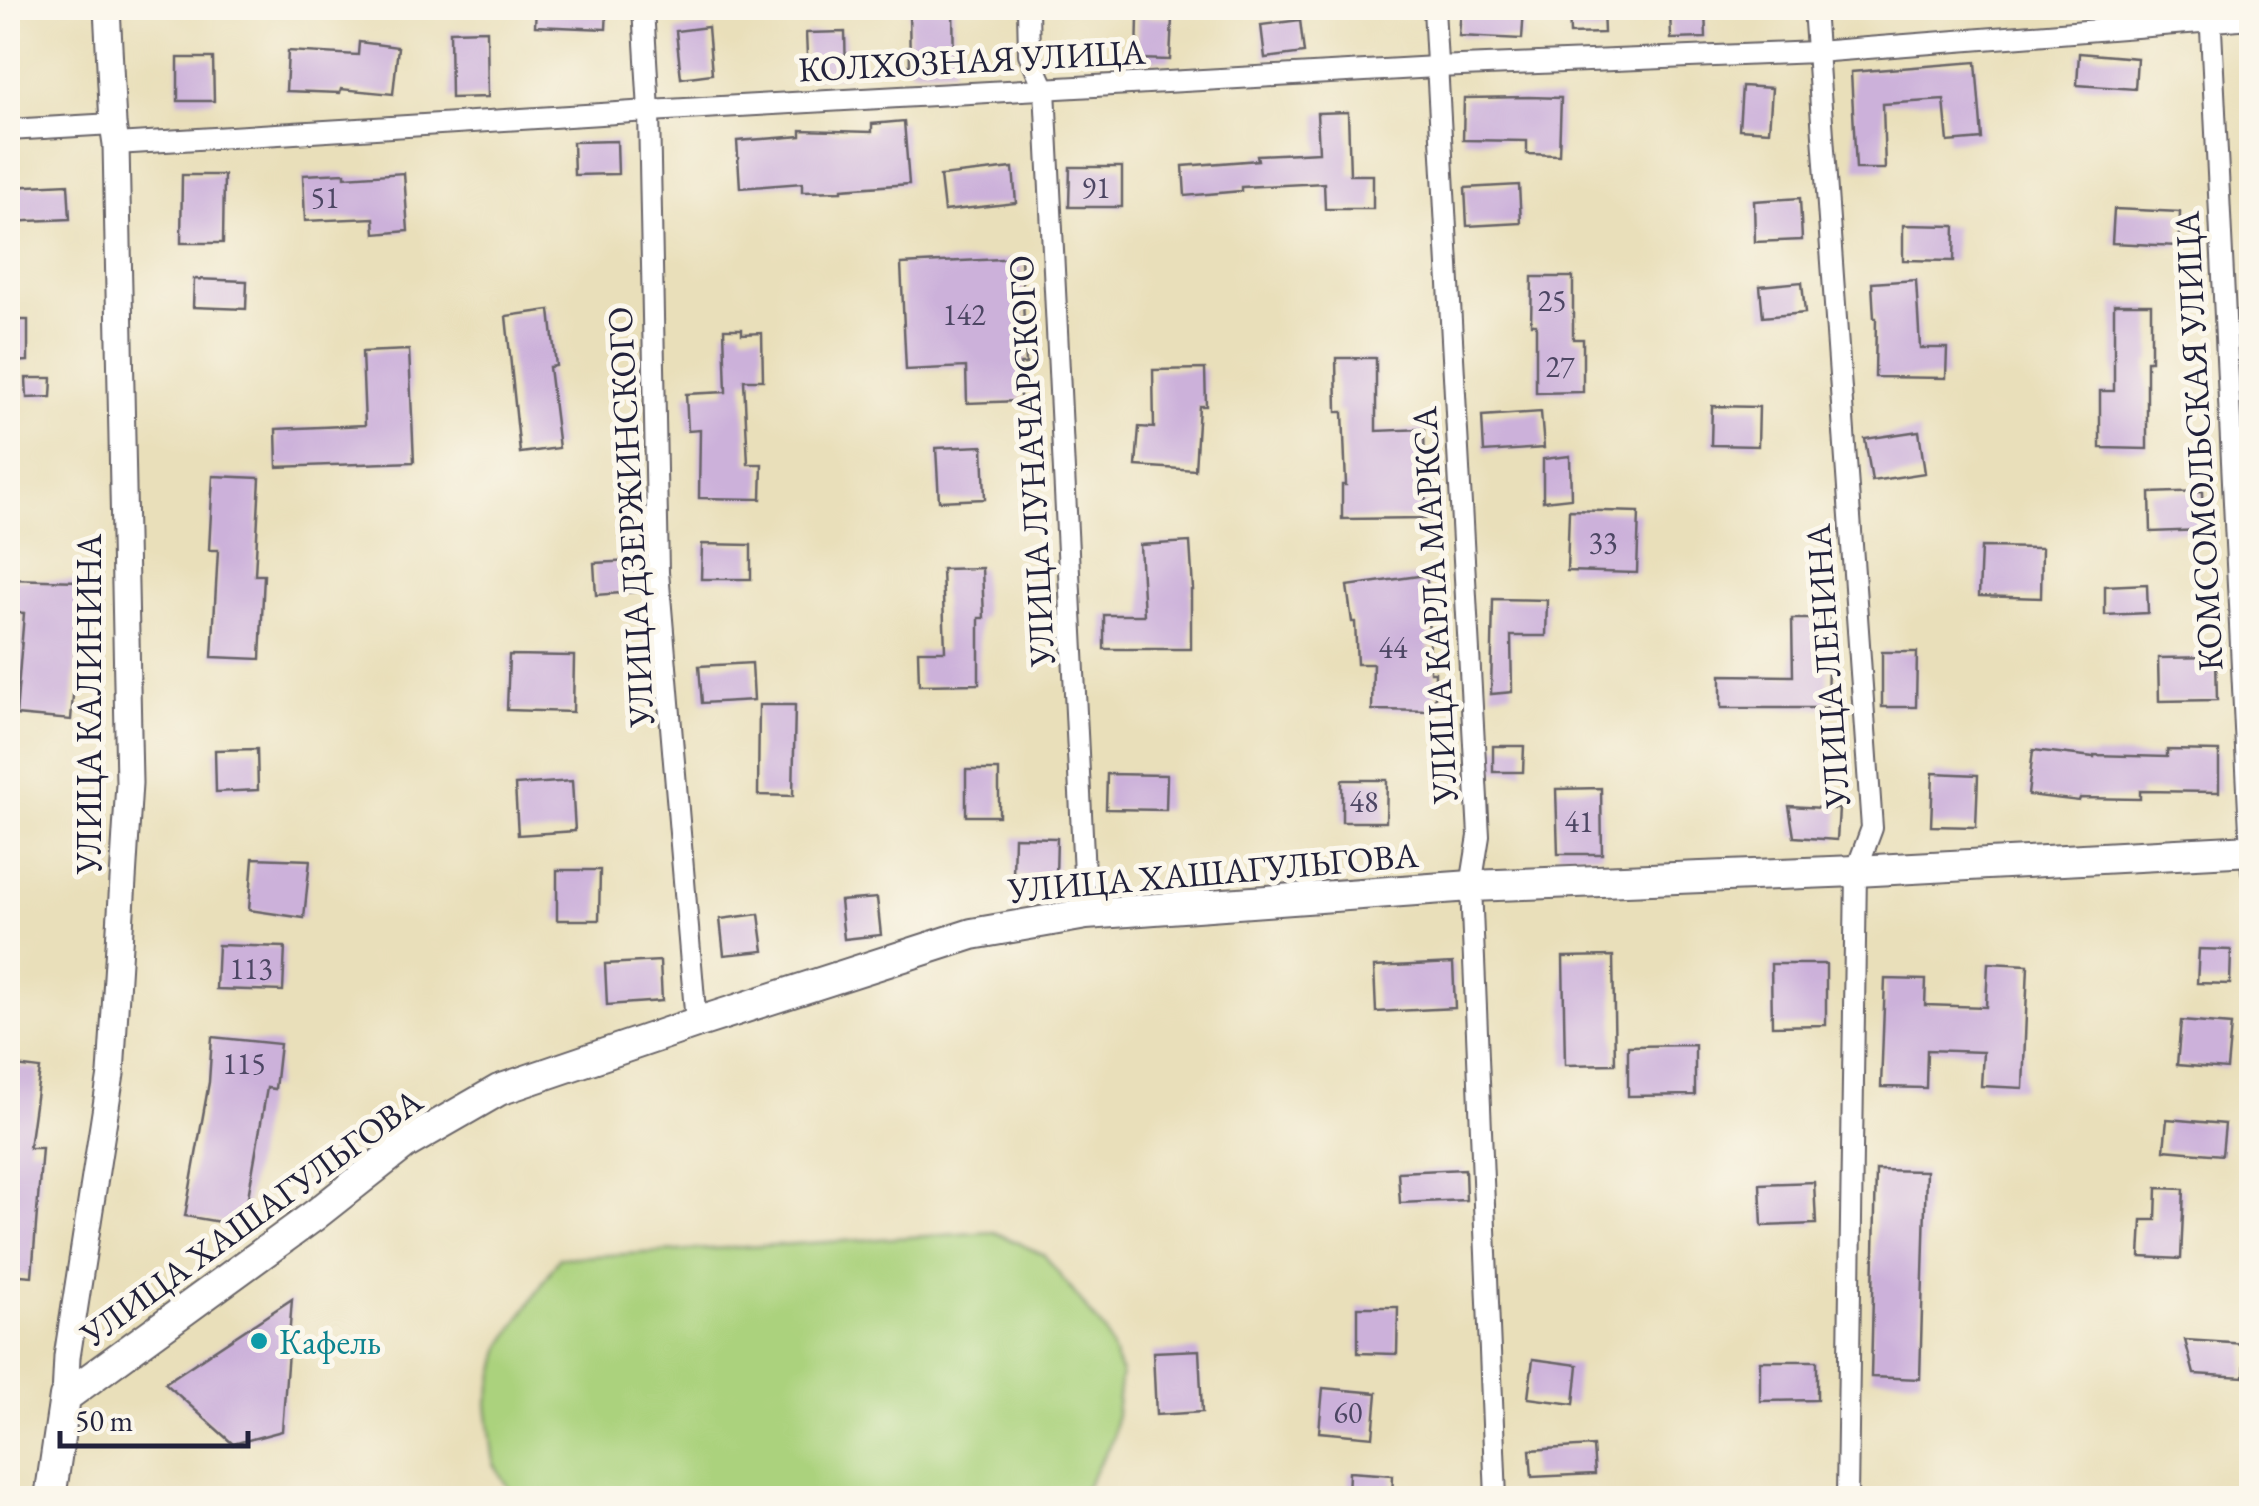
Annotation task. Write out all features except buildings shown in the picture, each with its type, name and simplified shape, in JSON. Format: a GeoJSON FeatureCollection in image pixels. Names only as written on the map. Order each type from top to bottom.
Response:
{"type":"FeatureCollection","features":[{"type":"Feature","properties":{"kind":"main road","name":"УЛИЦА ХАШАГУЛЬГОВА"},"geometry":{"type":"LineString","coordinates":[[65,1398],[406,1144],[500,1090],[972,934],[1086,914],[1471,886],[2251,857]]}},
{"type":"Feature","properties":{"kind":"main road"},"geometry":{"type":"LineString","coordinates":[[50,1498],[65,1398]]}},
{"type":"Feature","properties":{"kind":"street","name":"УЛИЦА КАЛИНИНА"},"geometry":{"type":"LineString","coordinates":[[65,1398],[67,1357],[111,1074],[129,783],[114,134],[107,8]]}},
{"type":"Feature","properties":{"kind":"street","name":"УЛИЦА ДЗЕРЖИНСКОГО"},"geometry":{"type":"LineString","coordinates":[[643,8],[649,111],[658,572],[696,1023]]}},
{"type":"Feature","properties":{"kind":"street","name":"УЛИЦА ЛУНАЧАРСКОГО"},"geometry":{"type":"LineString","coordinates":[[1028,8],[1030,54],[1045,89],[1086,914]]}},
{"type":"Feature","properties":{"kind":"street","name":"УЛИЦА КАРЛА МАРКСА"},"geometry":{"type":"LineString","coordinates":[[1434,8],[1479,836],[1471,886],[1496,1498]]}},
{"type":"Feature","properties":{"kind":"street","name":"УЛИЦА ЛЕНИНА"},"geometry":{"type":"LineString","coordinates":[[1814,8],[1872,828],[1856,872],[1847,1498]]}},
{"type":"Feature","properties":{"kind":"street","name":"КОЛХОЗНАЯ УЛИЦА"},"geometry":{"type":"LineString","coordinates":[[8,130],[114,134],[649,111],[1436,67],[1816,52],[2210,14],[2252,18]]}},
{"type":"Feature","properties":{"kind":"street","name":"КОМСОМОЛЬСКАЯ УЛИЦА"},"geometry":{"type":"LineString","coordinates":[[2210,14],[2251,857]]}},
{"type":"Feature","properties":{"kind":"green space"},"geometry":{"type":"Polygon","coordinates":[[[994,1232],[1044,1255],[1105,1332],[1121,1372],[1113,1438],[1086,1487],[1074,1498],[514,1498],[494,1464],[487,1405],[502,1346],[559,1258],[994,1232]]]}},
{"type":"Feature","properties":{"kind":"place","name":"Кафель"},"geometry":{"type":"Point","coordinates":[259,1341]}}]}
